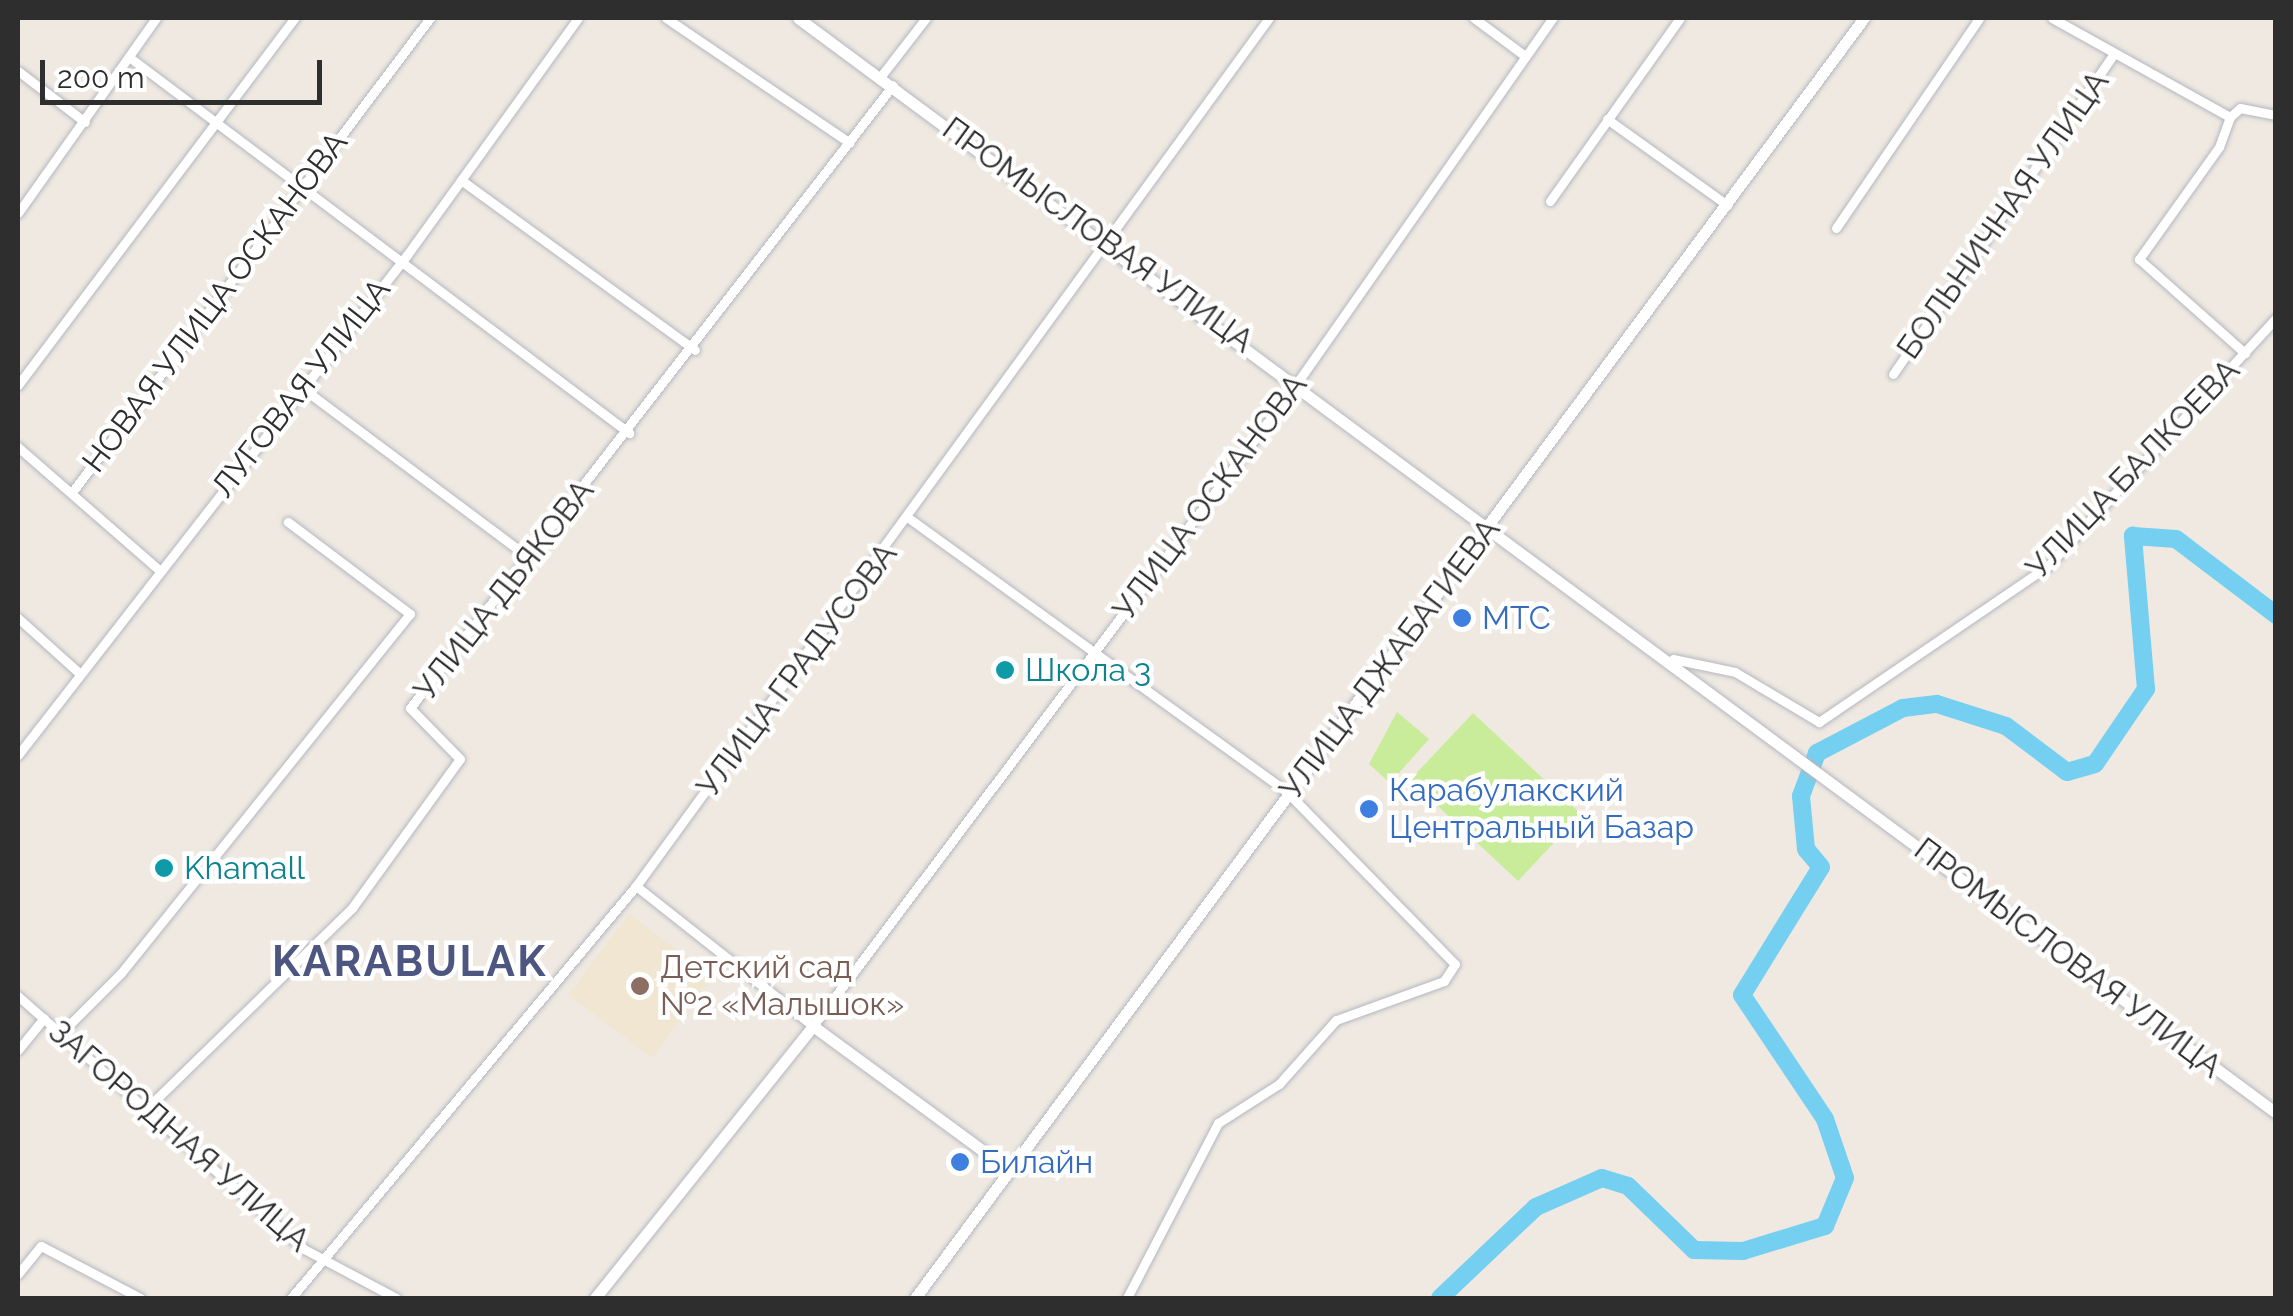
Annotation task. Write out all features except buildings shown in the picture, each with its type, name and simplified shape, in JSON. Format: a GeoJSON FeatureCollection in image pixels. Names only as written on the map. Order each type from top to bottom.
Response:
{"type":"FeatureCollection","features":[{"type":"Feature","properties":{"kind":"main road","name":"ПРОМЫСЛОВАЯ УЛИЦА"},"geometry":{"type":"LineString","coordinates":[[798,18],[1111,242],[1492,524],[2276,1113]]}},
{"type":"Feature","properties":{"kind":"main road","name":"УЛИЦА ДЖАБАГИЕВА"},"geometry":{"type":"LineString","coordinates":[[915,1298],[1864,18]]}},
{"type":"Feature","properties":{"kind":"main road"},"geometry":{"type":"LineString","coordinates":[[813,1026],[1008,1169]]}},
{"type":"Feature","properties":{"kind":"main road","name":"УЛИЦА ОСКАНОВА"},"geometry":{"type":"LineString","coordinates":[[595,1298],[813,1026]]}},
{"type":"Feature","properties":{"kind":"street"},"geometry":{"type":"LineString","coordinates":[[18,213],[133,60],[156,18]]}},
{"type":"Feature","properties":{"kind":"street"},"geometry":{"type":"LineString","coordinates":[[18,385],[296,18]]}},
{"type":"Feature","properties":{"kind":"street","name":"НОВАЯ УЛИЦА ОСКАНОВА"},"geometry":{"type":"LineString","coordinates":[[72,491],[430,18]]}},
{"type":"Feature","properties":{"kind":"street","name":"ЛУГОВАЯ УЛИЦА"},"geometry":{"type":"LineString","coordinates":[[18,755],[401,259],[578,18]]}},
{"type":"Feature","properties":{"kind":"street"},"geometry":{"type":"LineString","coordinates":[[666,18],[850,143]]}},
{"type":"Feature","properties":{"kind":"street"},"geometry":{"type":"LineString","coordinates":[[881,76],[926,18]]}},
{"type":"Feature","properties":{"kind":"street","name":"УЛИЦА ГРАДУСОВА"},"geometry":{"type":"LineString","coordinates":[[292,1298],[320,1258],[636,886],[910,518],[1111,242],[1124,210],[1269,18]]}},
{"type":"Feature","properties":{"kind":"street"},"geometry":{"type":"LineString","coordinates":[[1474,18],[1526,56]]}},
{"type":"Feature","properties":{"kind":"street","name":"УЛИЦА ОСКАНОВА"},"geometry":{"type":"LineString","coordinates":[[813,1026],[1298,383],[1553,18]]}},
{"type":"Feature","properties":{"kind":"street"},"geometry":{"type":"LineString","coordinates":[[1550,201],[1680,18]]}},
{"type":"Feature","properties":{"kind":"street"},"geometry":{"type":"LineString","coordinates":[[1836,228],[1980,18]]}},
{"type":"Feature","properties":{"kind":"street"},"geometry":{"type":"LineString","coordinates":[[2052,18],[2230,117]]}},
{"type":"Feature","properties":{"kind":"street","name":"БОЛЬНИЧНАЯ УЛИЦА"},"geometry":{"type":"LineString","coordinates":[[1892,374],[2113,55]]}},
{"type":"Feature","properties":{"kind":"street"},"geometry":{"type":"LineString","coordinates":[[133,60],[300,190],[401,259],[629,433]]}},
{"type":"Feature","properties":{"kind":"street"},"geometry":{"type":"LineString","coordinates":[[18,71],[85,122]]}},
{"type":"Feature","properties":{"kind":"street","name":"УЛИЦА ДЬЯКОВА"},"geometry":{"type":"LineString","coordinates":[[144,1110],[352,908],[460,759],[410,708],[695,350],[893,85]]}},
{"type":"Feature","properties":{"kind":"street"},"geometry":{"type":"LineString","coordinates":[[2245,353],[2139,259],[2220,147],[2230,117],[2240,108],[2276,115]]}},
{"type":"Feature","properties":{"kind":"street"},"geometry":{"type":"LineString","coordinates":[[1607,119],[1727,205]]}},
{"type":"Feature","properties":{"kind":"street"},"geometry":{"type":"LineString","coordinates":[[461,180],[695,350]]}},
{"type":"Feature","properties":{"kind":"street","name":"УЛИЦА БАЛКОЕВА"},"geometry":{"type":"LineString","coordinates":[[1674,659],[1734,672],[1819,722],[2048,566],[2276,318]]}},
{"type":"Feature","properties":{"kind":"street"},"geometry":{"type":"LineString","coordinates":[[301,387],[528,556]]}},
{"type":"Feature","properties":{"kind":"street"},"geometry":{"type":"LineString","coordinates":[[18,447],[160,571]]}},
{"type":"Feature","properties":{"kind":"street"},"geometry":{"type":"LineString","coordinates":[[910,518],[1288,794],[1455,964],[1444,981],[1336,1020],[1279,1084],[1218,1123],[1127,1298]]}},
{"type":"Feature","properties":{"kind":"street"},"geometry":{"type":"LineString","coordinates":[[61,1033],[134,957],[410,614],[288,522]]}},
{"type":"Feature","properties":{"kind":"street"},"geometry":{"type":"LineString","coordinates":[[18,618],[79,674]]}},
{"type":"Feature","properties":{"kind":"street"},"geometry":{"type":"LineString","coordinates":[[636,886],[813,1026]]}},
{"type":"Feature","properties":{"kind":"street","name":"ЗАГОРОДНАЯ УЛИЦА"},"geometry":{"type":"LineString","coordinates":[[18,996],[144,1110],[320,1258],[396,1298]]}},
{"type":"Feature","properties":{"kind":"street"},"geometry":{"type":"LineString","coordinates":[[18,1050],[44,1018]]}},
{"type":"Feature","properties":{"kind":"street"},"geometry":{"type":"LineString","coordinates":[[18,1274],[41,1246],[140,1298]]}},
{"type":"Feature","properties":{"kind":"shaded area","name":"Детский сад №2 «Малышок»"},"geometry":{"type":"Polygon","coordinates":[[[629,914],[713,976],[652,1058],[568,995],[629,914]]]}},
{"type":"Feature","properties":{"kind":"green space"},"geometry":{"type":"Polygon","coordinates":[[[1397,712],[1429,739],[1390,783],[1369,764],[1397,712]]]}},
{"type":"Feature","properties":{"kind":"green space"},"geometry":{"type":"Polygon","coordinates":[[[1473,713],[1581,814],[1518,881],[1410,780],[1473,713]]]}},
{"type":"Feature","properties":{"kind":"waterway"},"geometry":{"type":"LineString","coordinates":[[1440,1298],[1536,1207],[1602,1178],[1628,1186],[1694,1250],[1743,1251],[1825,1226],[1845,1178],[1825,1119],[1742,995],[1821,867],[1806,849],[1801,796],[1817,753],[1903,708],[1937,704],[2006,726],[2067,772],[2095,764],[2146,689],[2133,536],[2176,539],[2276,615]]}},
{"type":"Feature","properties":{"kind":"place","name":"МТС"},"geometry":{"type":"Point","coordinates":[1462,618]}},
{"type":"Feature","properties":{"kind":"place","name":"Школа 3"},"geometry":{"type":"Point","coordinates":[1005,670]}},
{"type":"Feature","properties":{"kind":"place","name":"Карабулакский Центральный Базар"},"geometry":{"type":"Point","coordinates":[1369,809]}},
{"type":"Feature","properties":{"kind":"place","name":"Khamall"},"geometry":{"type":"Point","coordinates":[164,868]}},
{"type":"Feature","properties":{"kind":"place","name":"Детский сад №2 «Малышок»"},"geometry":{"type":"Point","coordinates":[640,986]}},
{"type":"Feature","properties":{"kind":"place","name":"Билайн"},"geometry":{"type":"Point","coordinates":[960,1162]}},
{"type":"Feature","properties":{"kind":"district","name":"KARABULAK"},"geometry":{"type":"Point","coordinates":[410,962]}}]}
